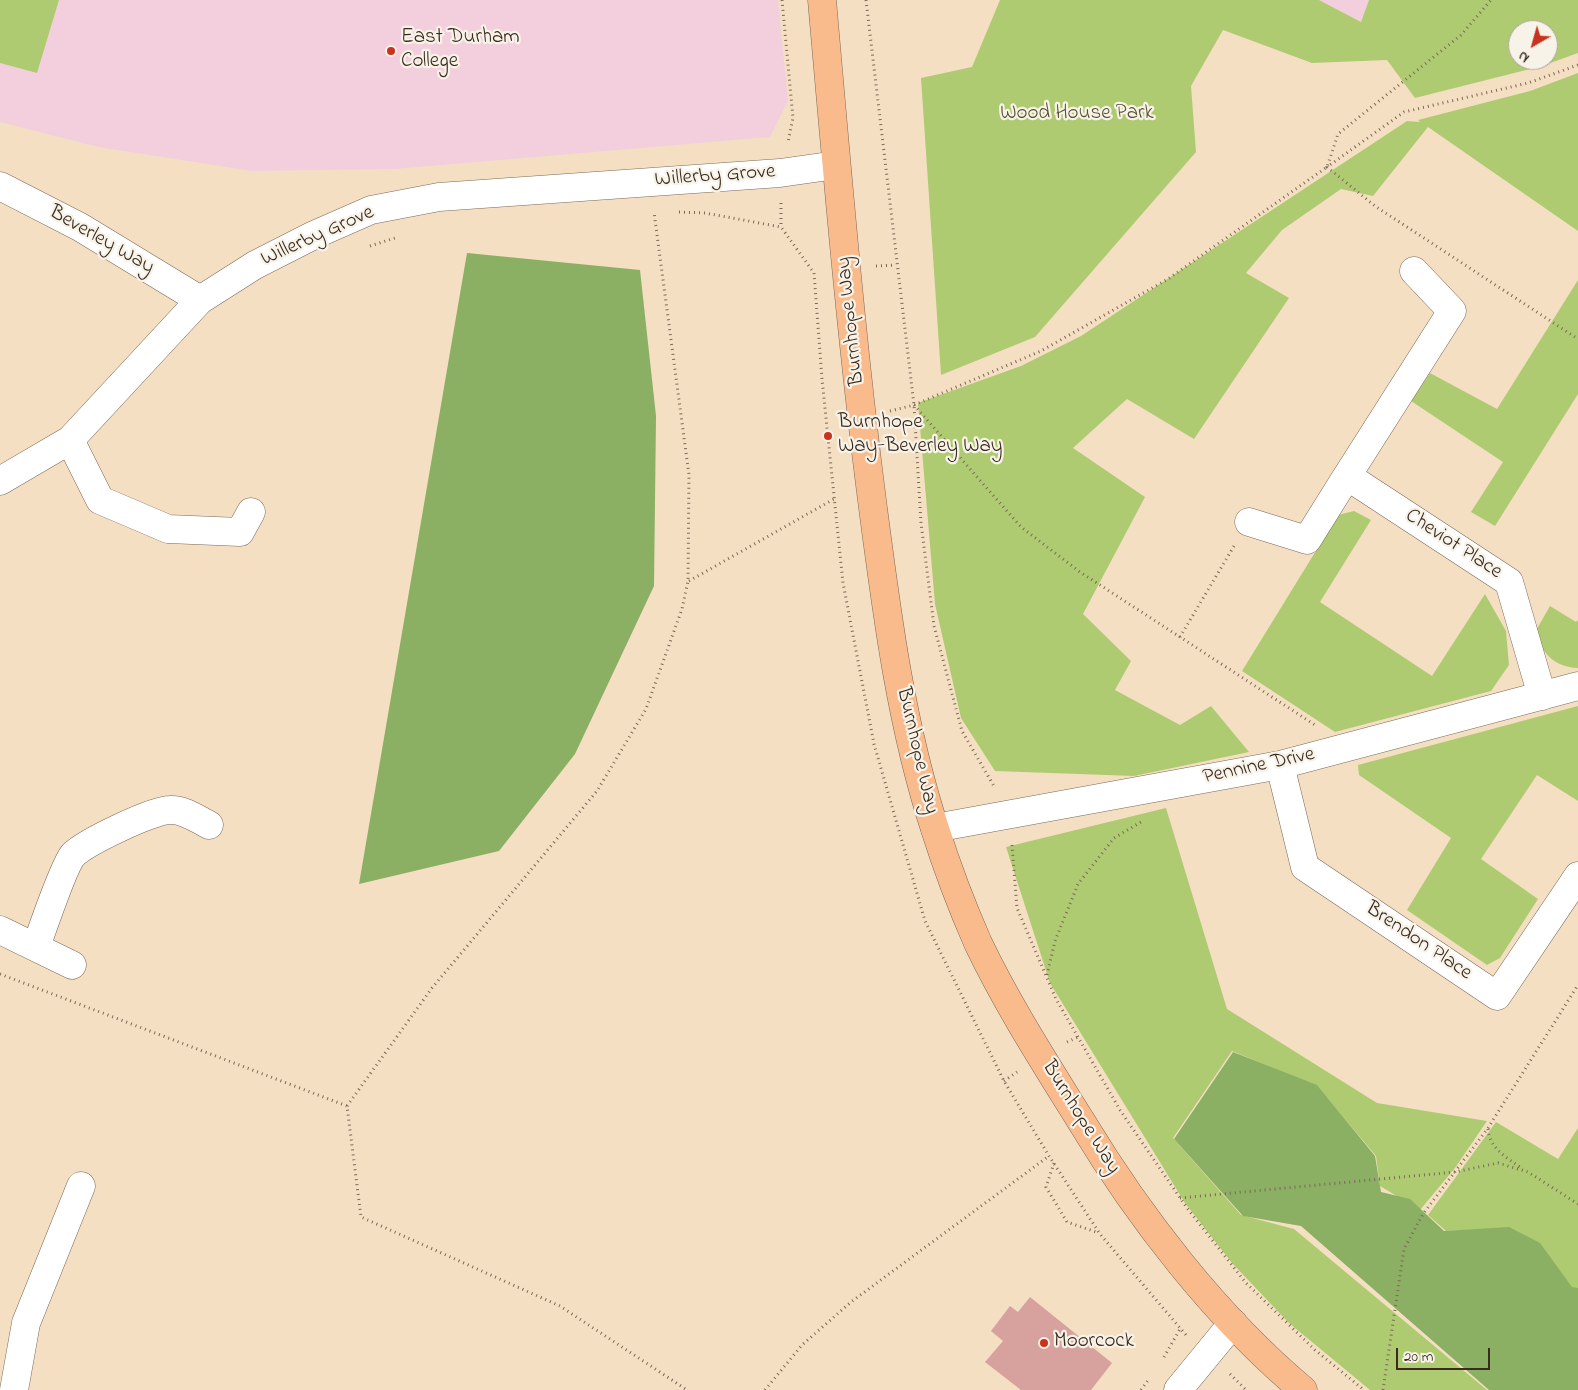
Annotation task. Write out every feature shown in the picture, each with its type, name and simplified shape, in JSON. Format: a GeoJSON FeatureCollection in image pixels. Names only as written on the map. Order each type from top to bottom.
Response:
{"type":"FeatureCollection","features":[{"type":"Feature","properties":{"kind":"main road","name":"Burnhope Way"},"geometry":{"type":"LineString","coordinates":[[822,0],[836,165],[862,418],[883,583],[904,712],[935,828],[978,942],[1041,1056],[1104,1159],[1162,1241],[1233,1322],[1303,1390]]}},
{"type":"Feature","properties":{"kind":"street","name":"Willerby Grove"},"geometry":{"type":"LineString","coordinates":[[0,481],[70,440],[200,300],[255,265],[314,235],[372,210],[439,197],[780,173],[836,165]]}},
{"type":"Feature","properties":{"kind":"street","name":"Beverley Way"},"geometry":{"type":"LineString","coordinates":[[0,186],[80,227],[200,300]]}},
{"type":"Feature","properties":{"kind":"street"},"geometry":{"type":"LineString","coordinates":[[1249,522],[1307,540],[1452,311],[1414,271]]}},
{"type":"Feature","properties":{"kind":"street"},"geometry":{"type":"LineString","coordinates":[[70,440],[100,500],[168,529],[240,532],[251,512]]}},
{"type":"Feature","properties":{"kind":"street","name":"Cheviot Place"},"geometry":{"type":"LineString","coordinates":[[1347,476],[1509,582],[1542,696]]}},
{"type":"Feature","properties":{"kind":"street","name":"Pennine Drive"},"geometry":{"type":"LineString","coordinates":[[935,828],[1280,765],[1578,686]]}},
{"type":"Feature","properties":{"kind":"street","name":"Brendon Place"},"geometry":{"type":"LineString","coordinates":[[1280,765],[1305,867],[1497,996],[1578,876]]}},
{"type":"Feature","properties":{"kind":"street"},"geometry":{"type":"LineString","coordinates":[[36,947],[72,856],[89,844],[156,812],[171,810],[182,812],[209,825]]}},
{"type":"Feature","properties":{"kind":"street"},"geometry":{"type":"LineString","coordinates":[[0,930],[72,965]]}},
{"type":"Feature","properties":{"kind":"street"},"geometry":{"type":"LineString","coordinates":[[14,1390],[26,1323],[81,1186]]}},
{"type":"Feature","properties":{"kind":"street"},"geometry":{"type":"LineString","coordinates":[[1178,1390],[1233,1322]]}},
{"type":"Feature","properties":{"kind":"path"},"geometry":{"type":"LineString","coordinates":[[782,0],[793,118],[780,173],[781,227],[814,274],[842,583],[874,744],[923,912],[1004,1081],[1049,1156],[1100,1234],[1180,1329]]}},
{"type":"Feature","properties":{"kind":"path"},"geometry":{"type":"LineString","coordinates":[[866,0],[914,404],[921,523],[934,626],[962,732],[1010,814],[1017,908],[1056,999],[1120,1110],[1180,1198],[1246,1283],[1315,1350],[1364,1390]]}},
{"type":"Feature","properties":{"kind":"path"},"geometry":{"type":"LineString","coordinates":[[1327,167],[1338,134],[1461,35],[1491,0]]}},
{"type":"Feature","properties":{"kind":"path"},"geometry":{"type":"LineString","coordinates":[[862,418],[914,404],[1041,351],[1168,279],[1404,112],[1528,83],[1578,65]]}},
{"type":"Feature","properties":{"kind":"path"},"geometry":{"type":"LineString","coordinates":[[1327,167],[1375,206],[1578,339]]}},
{"type":"Feature","properties":{"kind":"path"},"geometry":{"type":"LineString","coordinates":[[662,212],[653,211],[689,475],[688,582],[682,609],[646,709],[597,791],[432,988],[347,1106],[361,1217],[560,1306],[687,1390]]}},
{"type":"Feature","properties":{"kind":"path"},"geometry":{"type":"LineString","coordinates":[[671,212],[706,213],[781,227]]}},
{"type":"Feature","properties":{"kind":"path"},"geometry":{"type":"LineString","coordinates":[[365,247],[402,236]]}},
{"type":"Feature","properties":{"kind":"path"},"geometry":{"type":"LineString","coordinates":[[914,404],[1021,527],[1080,572],[1349,747]]}},
{"type":"Feature","properties":{"kind":"path"},"geometry":{"type":"LineString","coordinates":[[688,582],[834,499]]}},
{"type":"Feature","properties":{"kind":"path"},"geometry":{"type":"LineString","coordinates":[[1180,637],[1249,522]]}},
{"type":"Feature","properties":{"kind":"path"},"geometry":{"type":"LineString","coordinates":[[1046,975],[1055,941],[1078,884],[1114,838],[1147,818]]}},
{"type":"Feature","properties":{"kind":"path"},"geometry":{"type":"LineString","coordinates":[[0,974],[347,1106]]}},
{"type":"Feature","properties":{"kind":"path"},"geometry":{"type":"LineString","coordinates":[[1383,1390],[1404,1249],[1423,1214],[1488,1128],[1578,986]]}},
{"type":"Feature","properties":{"kind":"path"},"geometry":{"type":"LineString","coordinates":[[1488,1128],[1489,1139],[1500,1154],[1578,1204]]}},
{"type":"Feature","properties":{"kind":"path"},"geometry":{"type":"LineString","coordinates":[[765,1390],[802,1345],[851,1302],[1049,1156]]}},
{"type":"Feature","properties":{"kind":"path"},"geometry":{"type":"LineString","coordinates":[[1054,1163],[1046,1187],[1067,1222],[1100,1234]]}},
{"type":"Feature","properties":{"kind":"path"},"geometry":{"type":"LineString","coordinates":[[1180,1198],[1455,1172],[1498,1163],[1528,1172]]}},
{"type":"Feature","properties":{"kind":"shaded area","name":"East Durham College"},"geometry":{"type":"Polygon","coordinates":[[[0,0],[778,0],[788,101],[770,137],[395,169],[252,171],[98,147],[0,122],[0,0]]]}},
{"type":"Feature","properties":{"kind":"shaded area"},"geometry":{"type":"Polygon","coordinates":[[[1319,0],[1369,0],[1361,22],[1319,0]]]}},
{"type":"Feature","properties":{"kind":"green space"},"geometry":{"type":"Polygon","coordinates":[[[0,0],[59,0],[37,73],[0,63],[0,0]]]}},
{"type":"Feature","properties":{"kind":"green space","name":"Wood House Park"},"geometry":{"type":"Polygon","coordinates":[[[1000,0],[1319,0],[1361,22],[1369,0],[1578,0],[1578,53],[1558,60],[1558,20],[1508,20],[1508,70],[1526,70],[1415,98],[1387,60],[1312,63],[1223,30],[1191,86],[1196,152],[1035,337],[941,375],[921,78],[972,67],[1000,0]]]}},
{"type":"Feature","properties":{"kind":"green space"},"geometry":{"type":"Polygon","coordinates":[[[1578,73],[1578,231],[1428,127],[1373,196],[1341,189],[1282,230],[1246,273],[1289,298],[1194,439],[1127,399],[1073,448],[1145,497],[1083,614],[1131,661],[1115,690],[1180,725],[1211,706],[1249,752],[1134,776],[995,771],[961,718],[935,604],[918,403],[1021,366],[1081,336],[1407,121],[1420,122],[1418,120],[1530,91],[1578,73]]]}},
{"type":"Feature","properties":{"kind":"green space"},"geometry":{"type":"Polygon","coordinates":[[[467,253],[640,270],[656,416],[654,586],[575,754],[499,851],[359,884],[467,253]]]}},
{"type":"Feature","properties":{"kind":"green space"},"geometry":{"type":"Polygon","coordinates":[[[1578,280],[1578,394],[1495,526],[1471,512],[1503,462],[1411,401],[1430,373],[1497,409],[1578,280]]]}},
{"type":"Feature","properties":{"kind":"green space"},"geometry":{"type":"Polygon","coordinates":[[[1354,511],[1371,520],[1320,602],[1432,676],[1485,594],[1506,631],[1509,665],[1491,691],[1335,732],[1242,671],[1338,515],[1354,511]]]}},
{"type":"Feature","properties":{"kind":"green space"},"geometry":{"type":"Polygon","coordinates":[[[1550,606],[1576,622],[1578,620],[1578,668],[1556,662],[1542,648],[1534,634],[1550,606]]]}},
{"type":"Feature","properties":{"kind":"green space"},"geometry":{"type":"Polygon","coordinates":[[[1578,706],[1578,801],[1537,775],[1481,859],[1538,899],[1500,958],[1487,965],[1407,910],[1451,838],[1359,775],[1358,765],[1578,706]]]}},
{"type":"Feature","properties":{"kind":"green space"},"geometry":{"type":"Polygon","coordinates":[[[1166,808],[1227,1009],[1377,1103],[1487,1121],[1455,1168],[1420,1210],[1380,1186],[1376,1156],[1318,1087],[1232,1051],[1173,1138],[1241,1215],[1294,1229],[1487,1390],[1370,1390],[1289,1323],[1232,1263],[1185,1203],[1050,983],[1006,847],[1166,808]]]}},
{"type":"Feature","properties":{"kind":"green space"},"geometry":{"type":"Polygon","coordinates":[[[1233,1052],[1317,1085],[1375,1156],[1381,1192],[1410,1199],[1444,1231],[1509,1227],[1540,1243],[1572,1287],[1578,1288],[1578,1390],[1489,1390],[1301,1226],[1243,1216],[1174,1139],[1233,1052]]]}},
{"type":"Feature","properties":{"kind":"green space"},"geometry":{"type":"Polygon","coordinates":[[[1496,1122],[1558,1159],[1578,1128],[1578,1288],[1572,1288],[1540,1244],[1506,1228],[1446,1231],[1428,1215],[1496,1122]]]}},
{"type":"Feature","properties":{"kind":"building","name":"Moorcock"},"geometry":{"type":"Polygon","coordinates":[[[1030,1297],[1112,1363],[1091,1390],[1021,1390],[985,1362],[1003,1341],[991,1331],[1010,1306],[1018,1312],[1030,1297]]]}},
{"type":"Feature","properties":{"kind":"place","name":"East Durham College"},"geometry":{"type":"Point","coordinates":[391,51]}},
{"type":"Feature","properties":{"kind":"place","name":"Burnhope Way-Beverley Way"},"geometry":{"type":"Point","coordinates":[828,436]}},
{"type":"Feature","properties":{"kind":"place","name":"Moorcock"},"geometry":{"type":"Point","coordinates":[1044,1343]}}]}
